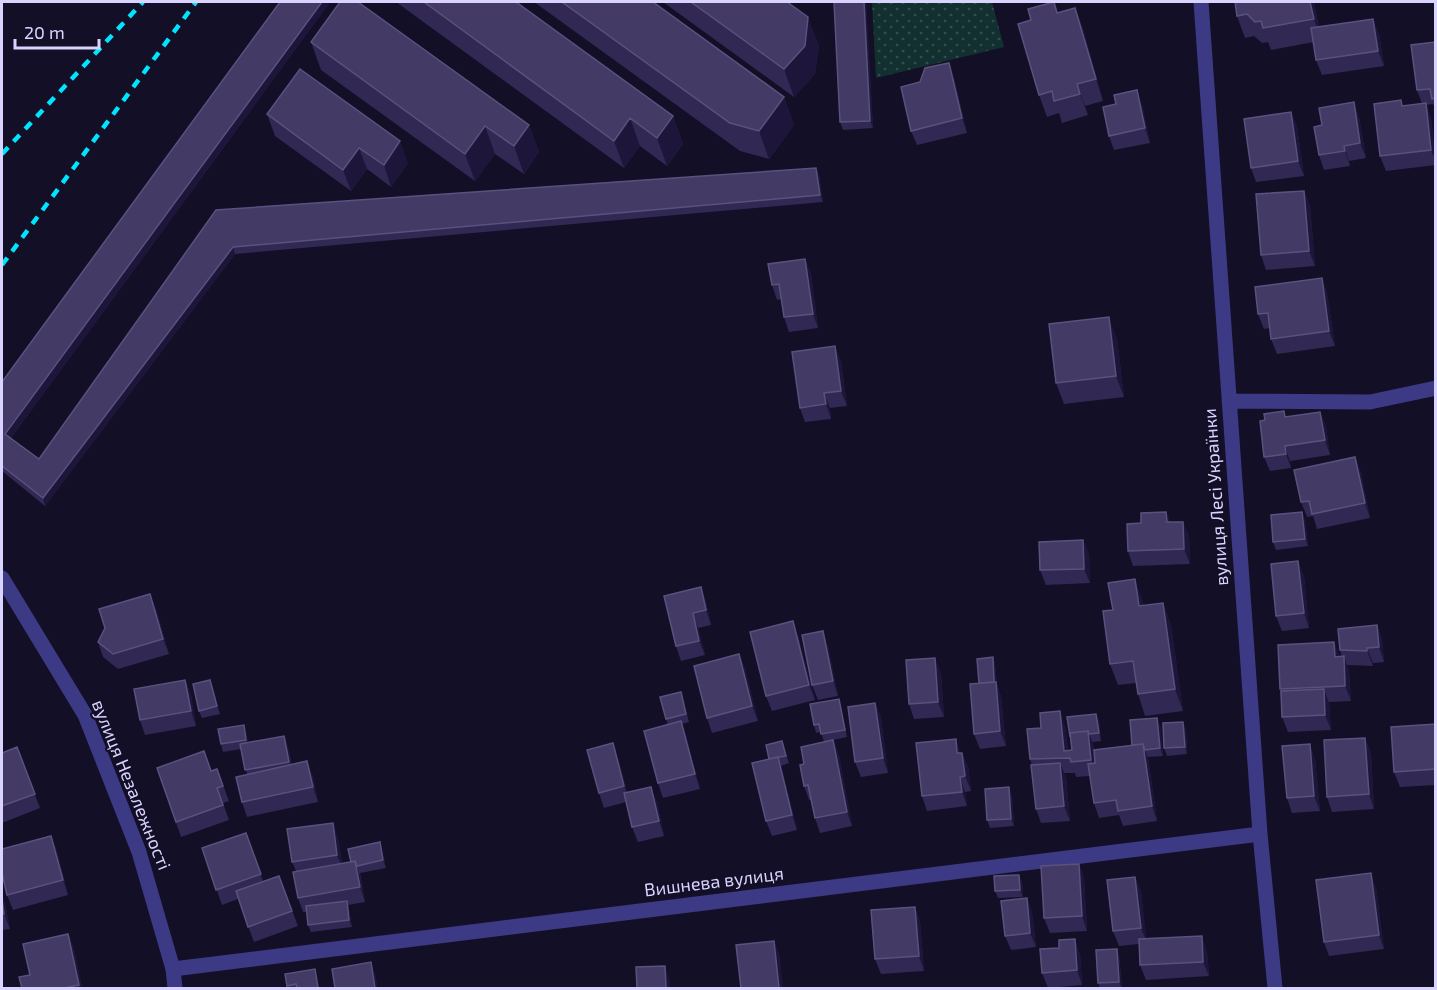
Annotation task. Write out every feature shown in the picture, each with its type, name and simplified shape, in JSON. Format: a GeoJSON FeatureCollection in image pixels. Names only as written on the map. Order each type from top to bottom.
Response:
{"type":"FeatureCollection","features":[{"type":"Feature","properties":{"kind":"street","name":"вулиця Лесі Українки"},"geometry":{"type":"LineString","coordinates":[[1201,2],[1260,834],[1275,988]]}},
{"type":"Feature","properties":{"kind":"street"},"geometry":{"type":"LineString","coordinates":[[1229,401],[1370,402],[1436,388]]}},
{"type":"Feature","properties":{"kind":"street","name":"вулиця Незалежності"},"geometry":{"type":"LineString","coordinates":[[2,578],[85,715],[140,852],[173,969],[175,988]]}},
{"type":"Feature","properties":{"kind":"street","name":"Вишнева вулиця"},"geometry":{"type":"LineString","coordinates":[[173,969],[1260,834]]}},
{"type":"Feature","properties":{"kind":"green space"},"geometry":{"type":"Polygon","coordinates":[[[872,2],[992,2],[1004,47],[876,78],[872,2]]]}},
{"type":"Feature","properties":{"kind":"building"},"geometry":{"type":"Polygon","coordinates":[[[280,2],[322,2],[5,434],[39,459],[216,210],[816,168],[820,195],[233,247],[43,498],[2,466],[2,382],[280,2]]]}},
{"type":"Feature","properties":{"kind":"building"},"geometry":{"type":"Polygon","coordinates":[[[340,2],[358,2],[529,125],[514,146],[485,126],[465,154],[311,42],[340,2]]]}},
{"type":"Feature","properties":{"kind":"building"},"geometry":{"type":"Polygon","coordinates":[[[424,2],[516,2],[673,116],[657,138],[630,118],[614,141],[424,2]]]}},
{"type":"Feature","properties":{"kind":"building"},"geometry":{"type":"Polygon","coordinates":[[[562,2],[653,2],[784,97],[759,131],[730,123],[562,2]]]}},
{"type":"Feature","properties":{"kind":"building"},"geometry":{"type":"Polygon","coordinates":[[[691,2],[787,2],[808,17],[805,46],[784,69],[691,2]]]}},
{"type":"Feature","properties":{"kind":"building"},"geometry":{"type":"Polygon","coordinates":[[[834,2],[864,2],[870,121],[840,122],[834,2]]]}},
{"type":"Feature","properties":{"kind":"building"},"geometry":{"type":"Polygon","coordinates":[[[1054,2],[1057,13],[1075,8],[1096,79],[1077,84],[1080,94],[1054,101],[1052,91],[1039,95],[1018,24],[1031,20],[1028,9],[1054,2]]]}},
{"type":"Feature","properties":{"kind":"building"},"geometry":{"type":"Polygon","coordinates":[[[1235,2],[1310,2],[1314,19],[1263,28],[1261,21],[1255,22],[1247,14],[1237,16],[1235,2]]]}},
{"type":"Feature","properties":{"kind":"building"},"geometry":{"type":"Polygon","coordinates":[[[1373,19],[1378,51],[1316,60],[1311,28],[1373,19]]]}},
{"type":"Feature","properties":{"kind":"building"},"geometry":{"type":"Polygon","coordinates":[[[1435,42],[1436,98],[1432,99],[1430,89],[1417,90],[1411,45],[1435,42]]]}},
{"type":"Feature","properties":{"kind":"building"},"geometry":{"type":"Polygon","coordinates":[[[949,63],[962,118],[911,131],[901,87],[920,82],[925,68],[949,63]]]}},
{"type":"Feature","properties":{"kind":"building"},"geometry":{"type":"Polygon","coordinates":[[[300,69],[400,141],[384,165],[359,148],[343,170],[267,114],[300,69]]]}},
{"type":"Feature","properties":{"kind":"building"},"geometry":{"type":"Polygon","coordinates":[[[1137,90],[1145,128],[1109,136],[1103,107],[1116,104],[1114,95],[1137,90]]]}},
{"type":"Feature","properties":{"kind":"building"},"geometry":{"type":"Polygon","coordinates":[[[1401,100],[1402,106],[1426,103],[1431,150],[1380,156],[1374,104],[1401,100]]]}},
{"type":"Feature","properties":{"kind":"building"},"geometry":{"type":"Polygon","coordinates":[[[1354,102],[1360,143],[1344,146],[1345,151],[1319,155],[1314,127],[1322,125],[1319,108],[1354,102]]]}},
{"type":"Feature","properties":{"kind":"building"},"geometry":{"type":"Polygon","coordinates":[[[1291,112],[1298,161],[1251,168],[1244,119],[1291,112]]]}},
{"type":"Feature","properties":{"kind":"building"},"geometry":{"type":"Polygon","coordinates":[[[1304,191],[1309,251],[1261,255],[1256,194],[1304,191]]]}},
{"type":"Feature","properties":{"kind":"building"},"geometry":{"type":"Polygon","coordinates":[[[805,259],[813,314],[784,317],[779,284],[772,285],[768,264],[805,259]]]}},
{"type":"Feature","properties":{"kind":"building"},"geometry":{"type":"Polygon","coordinates":[[[1322,278],[1329,331],[1271,339],[1268,313],[1258,314],[1255,287],[1322,278]]]}},
{"type":"Feature","properties":{"kind":"building"},"geometry":{"type":"Polygon","coordinates":[[[1109,317],[1116,376],[1056,383],[1049,324],[1109,317]]]}},
{"type":"Feature","properties":{"kind":"building"},"geometry":{"type":"Polygon","coordinates":[[[835,346],[841,391],[824,393],[826,404],[800,408],[792,352],[835,346]]]}},
{"type":"Feature","properties":{"kind":"building"},"geometry":{"type":"Polygon","coordinates":[[[1284,411],[1285,417],[1320,412],[1325,440],[1285,446],[1286,454],[1264,457],[1260,421],[1265,420],[1264,414],[1284,411]]]}},
{"type":"Feature","properties":{"kind":"building"},"geometry":{"type":"Polygon","coordinates":[[[1355,457],[1365,503],[1312,514],[1309,501],[1301,502],[1294,470],[1355,457]]]}},
{"type":"Feature","properties":{"kind":"building"},"geometry":{"type":"Polygon","coordinates":[[[1166,512],[1167,522],[1183,522],[1184,549],[1128,551],[1127,524],[1141,523],[1141,513],[1166,512]]]}},
{"type":"Feature","properties":{"kind":"building"},"geometry":{"type":"Polygon","coordinates":[[[1302,512],[1305,539],[1273,542],[1271,515],[1302,512]]]}},
{"type":"Feature","properties":{"kind":"building"},"geometry":{"type":"Polygon","coordinates":[[[1083,540],[1084,569],[1040,570],[1039,542],[1083,540]]]}},
{"type":"Feature","properties":{"kind":"building"},"geometry":{"type":"Polygon","coordinates":[[[1298,561],[1304,613],[1276,616],[1271,564],[1298,561]]]}},
{"type":"Feature","properties":{"kind":"building"},"geometry":{"type":"Polygon","coordinates":[[[1135,579],[1139,606],[1163,603],[1175,689],[1138,694],[1133,661],[1110,664],[1103,611],[1113,610],[1108,583],[1135,579]]]}},
{"type":"Feature","properties":{"kind":"building"},"geometry":{"type":"Polygon","coordinates":[[[701,587],[706,610],[693,613],[699,641],[676,646],[664,596],[701,587]]]}},
{"type":"Feature","properties":{"kind":"building"},"geometry":{"type":"Polygon","coordinates":[[[150,594],[163,639],[113,654],[98,642],[105,628],[99,609],[150,594]]]}},
{"type":"Feature","properties":{"kind":"building"},"geometry":{"type":"Polygon","coordinates":[[[793,621],[809,685],[766,696],[750,632],[793,621]]]}},
{"type":"Feature","properties":{"kind":"building"},"geometry":{"type":"Polygon","coordinates":[[[1377,625],[1379,647],[1367,648],[1367,651],[1340,650],[1338,629],[1377,625]]]}},
{"type":"Feature","properties":{"kind":"building"},"geometry":{"type":"Polygon","coordinates":[[[823,631],[833,681],[812,685],[802,635],[823,631]]]}},
{"type":"Feature","properties":{"kind":"building"},"geometry":{"type":"Polygon","coordinates":[[[1334,642],[1335,657],[1344,656],[1345,686],[1280,689],[1278,645],[1334,642]]]}},
{"type":"Feature","properties":{"kind":"building"},"geometry":{"type":"Polygon","coordinates":[[[739,654],[752,706],[707,718],[694,666],[739,654]]]}},
{"type":"Feature","properties":{"kind":"building"},"geometry":{"type":"Polygon","coordinates":[[[993,657],[994,682],[979,683],[977,659],[993,657]]]}},
{"type":"Feature","properties":{"kind":"building"},"geometry":{"type":"Polygon","coordinates":[[[935,658],[938,702],[909,704],[906,660],[935,658]]]}},
{"type":"Feature","properties":{"kind":"building"},"geometry":{"type":"Polygon","coordinates":[[[185,680],[191,711],[140,720],[134,689],[185,680]]]}},
{"type":"Feature","properties":{"kind":"building"},"geometry":{"type":"Polygon","coordinates":[[[210,680],[217,706],[199,711],[193,684],[210,680]]]}},
{"type":"Feature","properties":{"kind":"building"},"geometry":{"type":"Polygon","coordinates":[[[996,682],[1000,731],[974,734],[970,684],[996,682]]]}},
{"type":"Feature","properties":{"kind":"building"},"geometry":{"type":"Polygon","coordinates":[[[1324,689],[1325,715],[1282,717],[1281,691],[1324,689]]]}},
{"type":"Feature","properties":{"kind":"building"},"geometry":{"type":"Polygon","coordinates":[[[681,692],[686,714],[666,719],[660,697],[681,692]]]}},
{"type":"Feature","properties":{"kind":"building"},"geometry":{"type":"Polygon","coordinates":[[[839,699],[845,730],[821,734],[819,724],[814,725],[810,704],[839,699]]]}},
{"type":"Feature","properties":{"kind":"building"},"geometry":{"type":"Polygon","coordinates":[[[875,703],[883,758],[855,762],[848,707],[875,703]]]}},
{"type":"Feature","properties":{"kind":"building"},"geometry":{"type":"Polygon","coordinates":[[[1060,711],[1064,751],[1072,750],[1070,733],[1088,731],[1091,760],[1071,762],[1070,758],[1030,759],[1027,729],[1041,728],[1040,713],[1060,711]]]}},
{"type":"Feature","properties":{"kind":"building"},"geometry":{"type":"Polygon","coordinates":[[[1096,714],[1099,733],[1089,734],[1088,731],[1070,733],[1070,737],[1067,717],[1096,714]]]}},
{"type":"Feature","properties":{"kind":"building"},"geometry":{"type":"Polygon","coordinates":[[[1157,718],[1160,748],[1145,750],[1143,744],[1132,745],[1130,720],[1157,718]]]}},
{"type":"Feature","properties":{"kind":"building"},"geometry":{"type":"Polygon","coordinates":[[[681,721],[695,774],[658,783],[644,731],[681,721]]]}},
{"type":"Feature","properties":{"kind":"building"},"geometry":{"type":"Polygon","coordinates":[[[1183,722],[1185,747],[1164,748],[1163,723],[1183,722]]]}},
{"type":"Feature","properties":{"kind":"building"},"geometry":{"type":"Polygon","coordinates":[[[1436,724],[1436,769],[1394,772],[1391,727],[1436,724]]]}},
{"type":"Feature","properties":{"kind":"building"},"geometry":{"type":"Polygon","coordinates":[[[244,725],[246,740],[221,744],[218,729],[244,725]]]}},
{"type":"Feature","properties":{"kind":"building"},"geometry":{"type":"Polygon","coordinates":[[[284,736],[289,762],[245,770],[240,744],[284,736]]]}},
{"type":"Feature","properties":{"kind":"building"},"geometry":{"type":"Polygon","coordinates":[[[1365,738],[1369,794],[1327,797],[1324,740],[1365,738]]]}},
{"type":"Feature","properties":{"kind":"building"},"geometry":{"type":"Polygon","coordinates":[[[956,739],[957,753],[962,753],[965,776],[960,777],[962,792],[922,796],[916,743],[956,739]]]}},
{"type":"Feature","properties":{"kind":"building"},"geometry":{"type":"Polygon","coordinates":[[[833,740],[847,812],[815,818],[808,785],[804,786],[800,765],[804,764],[801,747],[833,740]]]}},
{"type":"Feature","properties":{"kind":"building"},"geometry":{"type":"Polygon","coordinates":[[[782,741],[786,756],[769,759],[766,745],[782,741]]]}},
{"type":"Feature","properties":{"kind":"building"},"geometry":{"type":"Polygon","coordinates":[[[613,743],[624,786],[599,793],[587,750],[613,743]]]}},
{"type":"Feature","properties":{"kind":"building"},"geometry":{"type":"Polygon","coordinates":[[[1143,744],[1152,806],[1118,811],[1116,800],[1094,803],[1088,764],[1095,763],[1094,750],[1143,744]]]}},
{"type":"Feature","properties":{"kind":"building"},"geometry":{"type":"Polygon","coordinates":[[[1310,744],[1314,796],[1287,798],[1282,746],[1310,744]]]}},
{"type":"Feature","properties":{"kind":"building"},"geometry":{"type":"Polygon","coordinates":[[[17,747],[35,794],[2,806],[2,753],[17,747]]]}},
{"type":"Feature","properties":{"kind":"building"},"geometry":{"type":"Polygon","coordinates":[[[204,751],[211,771],[217,769],[223,786],[217,788],[223,805],[176,822],[157,768],[204,751]]]}},
{"type":"Feature","properties":{"kind":"building"},"geometry":{"type":"Polygon","coordinates":[[[778,757],[792,815],[766,821],[752,763],[778,757]]]}},
{"type":"Feature","properties":{"kind":"building"},"geometry":{"type":"Polygon","coordinates":[[[307,761],[313,787],[242,802],[236,777],[307,761]]]}},
{"type":"Feature","properties":{"kind":"building"},"geometry":{"type":"Polygon","coordinates":[[[1060,763],[1064,806],[1036,809],[1031,765],[1060,763]]]}},
{"type":"Feature","properties":{"kind":"building"},"geometry":{"type":"Polygon","coordinates":[[[651,787],[659,821],[632,827],[624,793],[651,787]]]}},
{"type":"Feature","properties":{"kind":"building"},"geometry":{"type":"Polygon","coordinates":[[[1009,787],[1011,819],[987,820],[985,789],[1009,787]]]}},
{"type":"Feature","properties":{"kind":"building"},"geometry":{"type":"Polygon","coordinates":[[[333,823],[337,855],[292,862],[287,829],[333,823]]]}},
{"type":"Feature","properties":{"kind":"building"},"geometry":{"type":"Polygon","coordinates":[[[246,833],[261,874],[216,890],[202,848],[246,833]]]}},
{"type":"Feature","properties":{"kind":"building"},"geometry":{"type":"Polygon","coordinates":[[[51,836],[63,880],[7,895],[2,873],[2,849],[51,836]]]}},
{"type":"Feature","properties":{"kind":"building"},"geometry":{"type":"Polygon","coordinates":[[[380,842],[383,860],[357,866],[355,861],[351,862],[348,849],[380,842]]]}},
{"type":"Feature","properties":{"kind":"building"},"geometry":{"type":"Polygon","coordinates":[[[355,861],[360,887],[298,898],[293,872],[355,861]]]}},
{"type":"Feature","properties":{"kind":"building"},"geometry":{"type":"Polygon","coordinates":[[[1079,864],[1082,916],[1044,918],[1041,866],[1079,864]]]}},
{"type":"Feature","properties":{"kind":"building"},"geometry":{"type":"Polygon","coordinates":[[[1371,873],[1379,935],[1324,942],[1316,880],[1371,873]]]}},
{"type":"Feature","properties":{"kind":"building"},"geometry":{"type":"Polygon","coordinates":[[[1019,875],[1020,890],[995,891],[994,876],[1019,875]]]}},
{"type":"Feature","properties":{"kind":"building"},"geometry":{"type":"Polygon","coordinates":[[[279,876],[292,911],[248,927],[236,891],[279,876]]]}},
{"type":"Feature","properties":{"kind":"building"},"geometry":{"type":"Polygon","coordinates":[[[1135,877],[1141,928],[1113,931],[1107,880],[1135,877]]]}},
{"type":"Feature","properties":{"kind":"building"},"geometry":{"type":"Polygon","coordinates":[[[1027,898],[1030,933],[1005,936],[1001,901],[1027,898]]]}},
{"type":"Feature","properties":{"kind":"building"},"geometry":{"type":"Polygon","coordinates":[[[347,901],[349,920],[308,925],[306,906],[347,901]]]}},
{"type":"Feature","properties":{"kind":"building"},"geometry":{"type":"Polygon","coordinates":[[[915,907],[919,956],[875,959],[871,910],[915,907]]]}},
{"type":"Feature","properties":{"kind":"building"},"geometry":{"type":"Polygon","coordinates":[[[68,934],[79,985],[64,988],[22,988],[19,977],[30,975],[23,944],[68,934]]]}},
{"type":"Feature","properties":{"kind":"building"},"geometry":{"type":"Polygon","coordinates":[[[1202,936],[1203,962],[1140,965],[1139,939],[1202,936]]]}},
{"type":"Feature","properties":{"kind":"building"},"geometry":{"type":"Polygon","coordinates":[[[1075,939],[1077,970],[1042,973],[1040,949],[1059,948],[1059,940],[1075,939]]]}},
{"type":"Feature","properties":{"kind":"building"},"geometry":{"type":"Polygon","coordinates":[[[774,941],[779,988],[741,988],[736,945],[774,941]]]}},
{"type":"Feature","properties":{"kind":"building"},"geometry":{"type":"Polygon","coordinates":[[[1117,949],[1119,982],[1098,983],[1096,950],[1117,949]]]}},
{"type":"Feature","properties":{"kind":"building"},"geometry":{"type":"Polygon","coordinates":[[[371,962],[375,988],[335,988],[332,969],[371,962]]]}},
{"type":"Feature","properties":{"kind":"building"},"geometry":{"type":"Polygon","coordinates":[[[665,966],[666,988],[637,988],[636,967],[665,966]]]}},
{"type":"Feature","properties":{"kind":"building"},"geometry":{"type":"Polygon","coordinates":[[[315,969],[318,988],[297,988],[296,984],[287,986],[285,974],[315,969]]]}},
{"type":"Feature","properties":{"kind":"railway"},"geometry":{"type":"LineString","coordinates":[[2,154],[143,2]]}},
{"type":"Feature","properties":{"kind":"railway"},"geometry":{"type":"LineString","coordinates":[[2,265],[196,2]]}}]}
